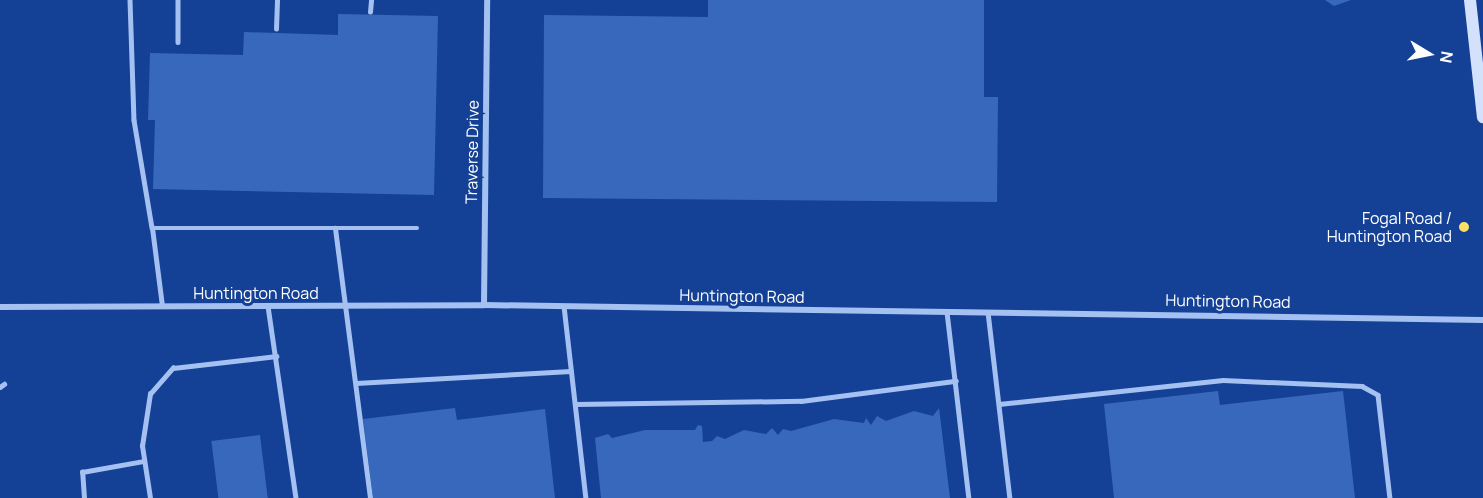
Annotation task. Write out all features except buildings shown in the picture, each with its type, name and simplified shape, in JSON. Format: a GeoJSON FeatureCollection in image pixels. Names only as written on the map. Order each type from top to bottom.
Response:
{"type":"FeatureCollection","features":[{"type":"Feature","properties":{"kind":"street","name":"Traverse Drive"},"geometry":{"type":"LineString","coordinates":[[484,305],[488,0]]}},
{"type":"Feature","properties":{"kind":"street"},"geometry":{"type":"LineString","coordinates":[[1470,0],[1483,117]]}},
{"type":"Feature","properties":{"kind":"street","name":"Huntington Road"},"geometry":{"type":"LineString","coordinates":[[0,308],[484,305],[1483,320]]}},
{"type":"Feature","properties":{"kind":"lane"},"geometry":{"type":"LineString","coordinates":[[130,0],[134,120],[153,228],[162,306]]}},
{"type":"Feature","properties":{"kind":"lane"},"geometry":{"type":"LineString","coordinates":[[178,0],[178,42]]}},
{"type":"Feature","properties":{"kind":"lane"},"geometry":{"type":"LineString","coordinates":[[276,0],[276,29]]}},
{"type":"Feature","properties":{"kind":"lane"},"geometry":{"type":"LineString","coordinates":[[370,12],[371,0]]}},
{"type":"Feature","properties":{"kind":"lane"},"geometry":{"type":"LineString","coordinates":[[153,228],[417,228]]}},
{"type":"Feature","properties":{"kind":"lane"},"geometry":{"type":"LineString","coordinates":[[335,228],[347,306],[370,498]]}},
{"type":"Feature","properties":{"kind":"lane"},"geometry":{"type":"LineString","coordinates":[[268,306],[296,498]]}},
{"type":"Feature","properties":{"kind":"lane"},"geometry":{"type":"LineString","coordinates":[[564,306],[586,498]]}},
{"type":"Feature","properties":{"kind":"lane"},"geometry":{"type":"LineString","coordinates":[[947,312],[969,498]]}},
{"type":"Feature","properties":{"kind":"lane"},"geometry":{"type":"LineString","coordinates":[[988,312],[1010,498]]}},
{"type":"Feature","properties":{"kind":"lane"},"geometry":{"type":"LineString","coordinates":[[150,498],[142,446],[150,394],[172,368],[276,356]]}},
{"type":"Feature","properties":{"kind":"lane"},"geometry":{"type":"LineString","coordinates":[[356,383],[571,371]]}},
{"type":"Feature","properties":{"kind":"lane"},"geometry":{"type":"LineString","coordinates":[[999,404],[1223,380],[1362,386],[1378,395],[1390,498]]}},
{"type":"Feature","properties":{"kind":"lane"},"geometry":{"type":"LineString","coordinates":[[575,404],[801,400],[956,381]]}},
{"type":"Feature","properties":{"kind":"lane"},"geometry":{"type":"LineString","coordinates":[[84,498],[82,472],[144,461]]}},
{"type":"Feature","properties":{"kind":"place","name":"Fogal Road / Huntington Road"},"geometry":{"type":"Point","coordinates":[1464,227]}}]}
